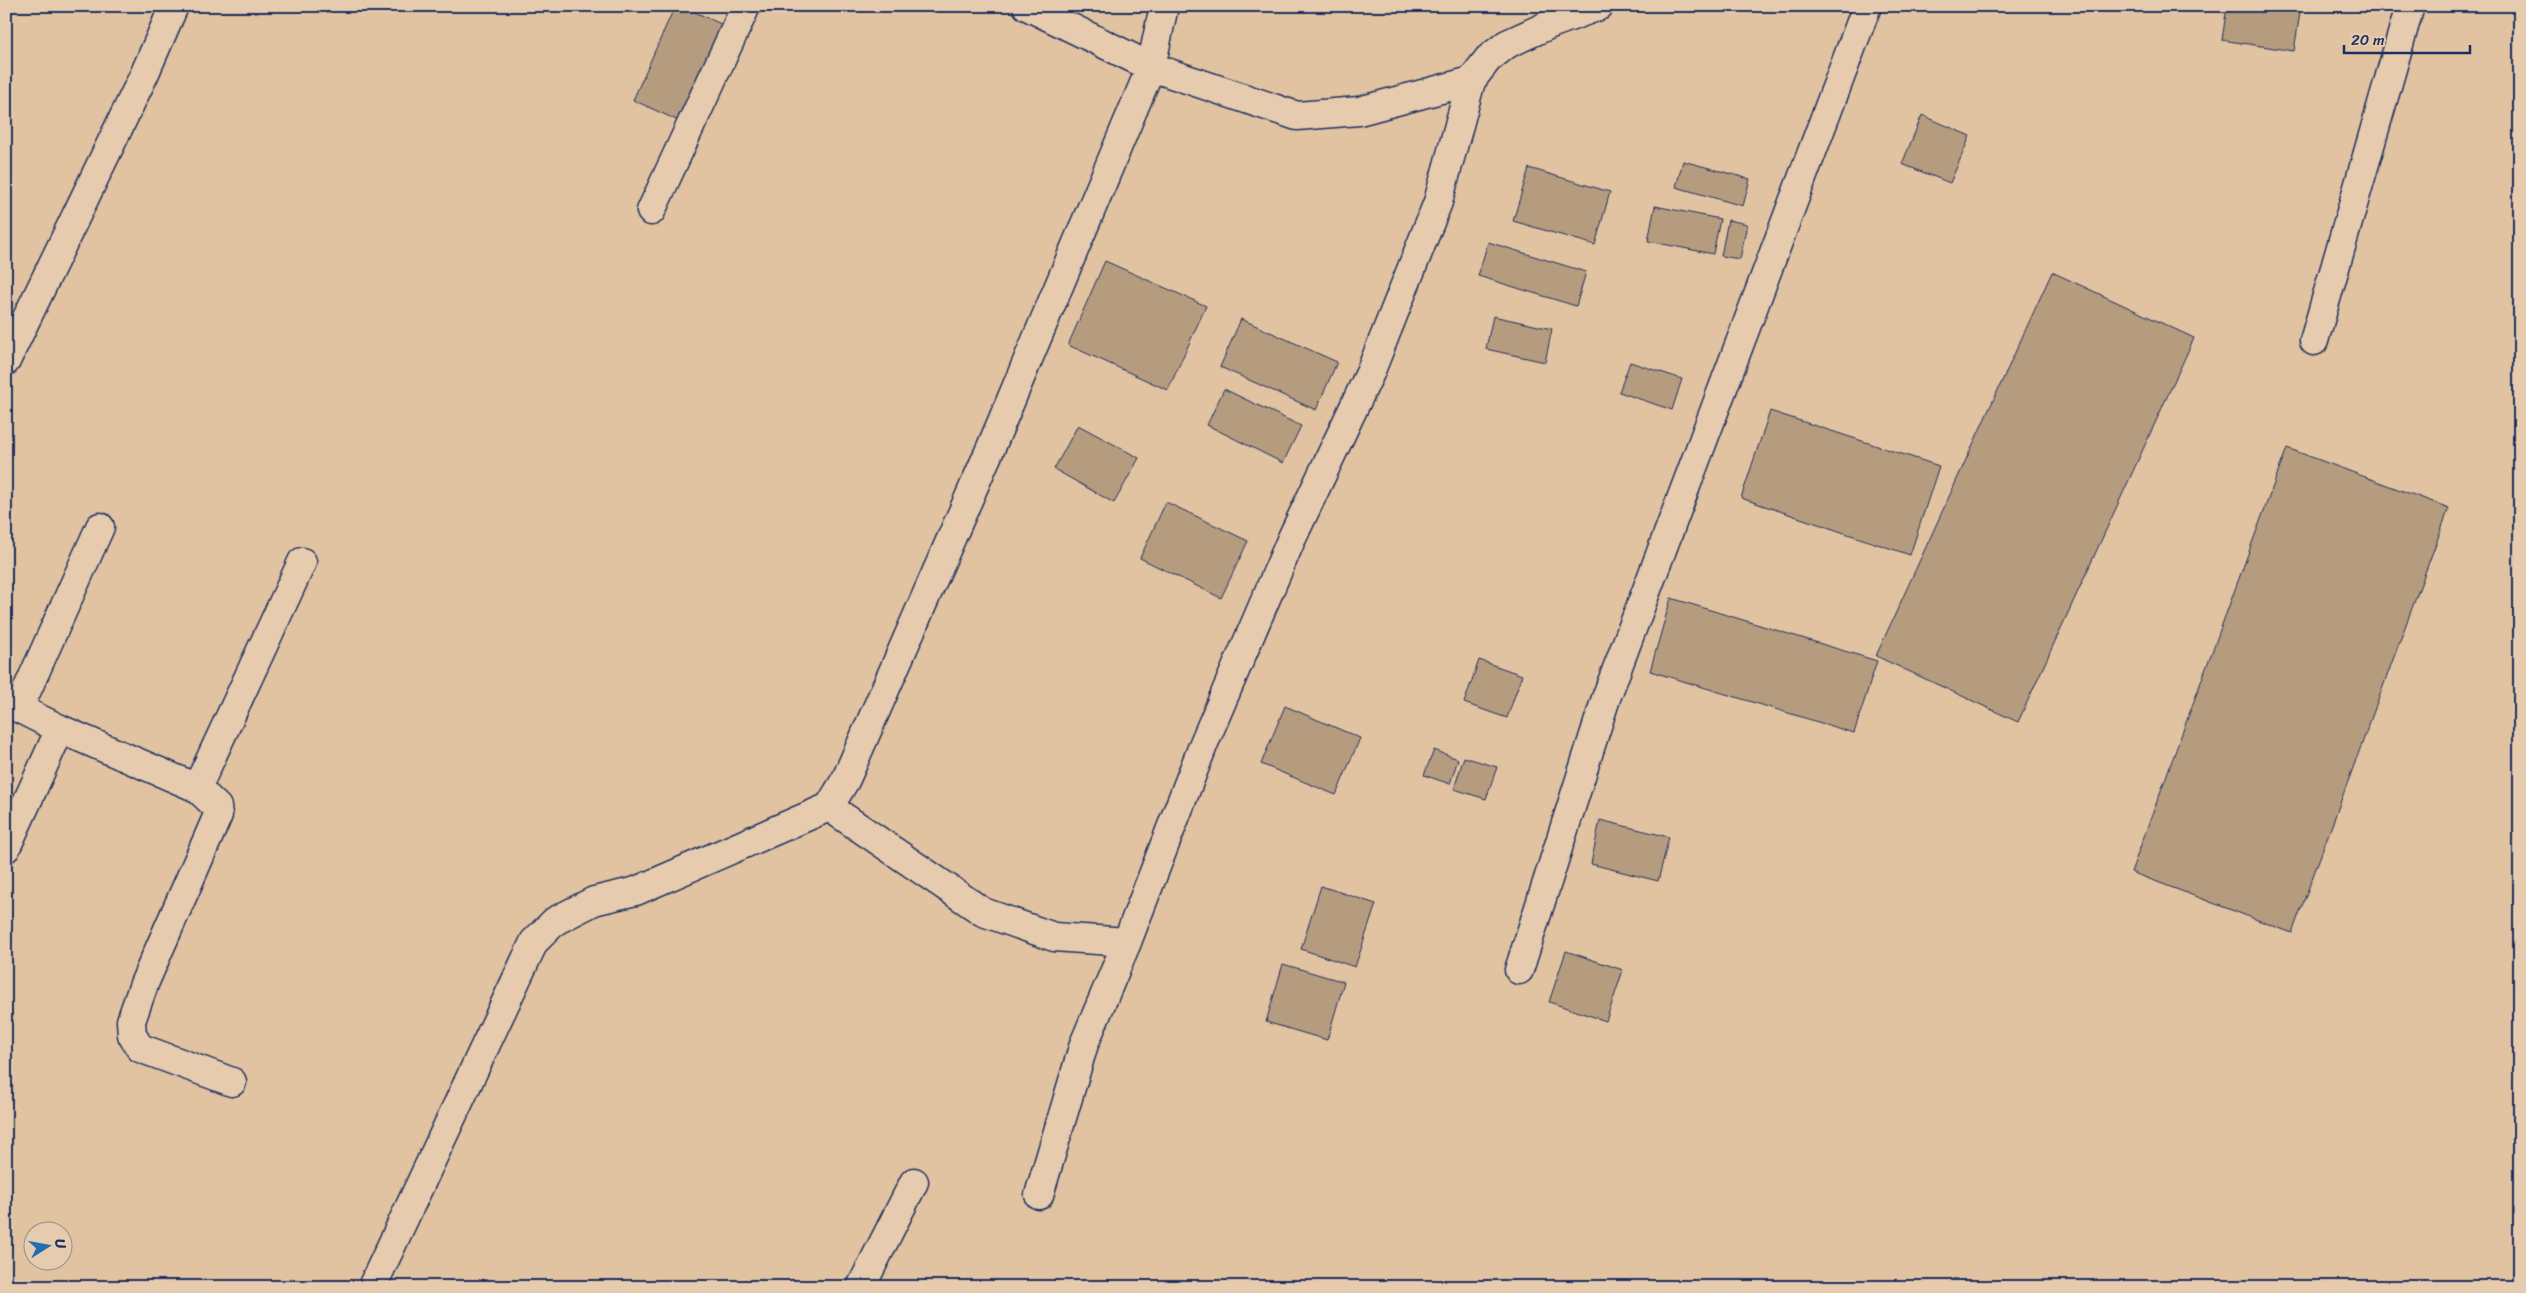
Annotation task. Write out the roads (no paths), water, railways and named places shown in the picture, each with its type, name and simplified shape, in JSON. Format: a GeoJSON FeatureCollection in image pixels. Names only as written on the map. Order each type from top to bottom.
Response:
{"type":"FeatureCollection","features":[{"type":"Feature","properties":{"kind":"street"},"geometry":{"type":"LineString","coordinates":[[6,361],[144,75],[174,6]]}},
{"type":"Feature","properties":{"kind":"street"},"geometry":{"type":"LineString","coordinates":[[651,211],[746,6]]}},
{"type":"Feature","properties":{"kind":"street"},"geometry":{"type":"LineString","coordinates":[[1027,6],[1151,67],[1297,116],[1359,111],[1471,81]]}},
{"type":"Feature","properties":{"kind":"street"},"geometry":{"type":"LineString","coordinates":[[372,1287],[534,942],[555,921],[594,901],[636,891],[828,807],[846,778],[992,445],[1151,67],[1164,6]]}},
{"type":"Feature","properties":{"kind":"street"},"geometry":{"type":"LineString","coordinates":[[1039,1195],[1084,1044],[1127,942],[1212,725],[1291,540],[1373,364],[1438,202],[1471,81],[1488,59],[1507,44],[1553,22],[1599,6]]}},
{"type":"Feature","properties":{"kind":"street"},"geometry":{"type":"LineString","coordinates":[[1519,970],[1606,698],[1867,6]]}},
{"type":"Feature","properties":{"kind":"street"},"geometry":{"type":"LineString","coordinates":[[2314,341],[2410,6]]}},
{"type":"Feature","properties":{"kind":"street"},"geometry":{"type":"LineString","coordinates":[[100,527],[12,705],[60,729],[197,788],[212,800],[217,807],[218,815],[144,984],[130,1021],[132,1035],[140,1048],[232,1082]]}},
{"type":"Feature","properties":{"kind":"street"},"geometry":{"type":"LineString","coordinates":[[197,788],[302,562]]}},
{"type":"Feature","properties":{"kind":"street"},"geometry":{"type":"LineString","coordinates":[[6,848],[60,729]]}},
{"type":"Feature","properties":{"kind":"street"},"geometry":{"type":"LineString","coordinates":[[828,807],[983,912],[1054,937],[1127,942]]}},
{"type":"Feature","properties":{"kind":"street"},"geometry":{"type":"LineString","coordinates":[[861,1287],[914,1182]]}}]}
